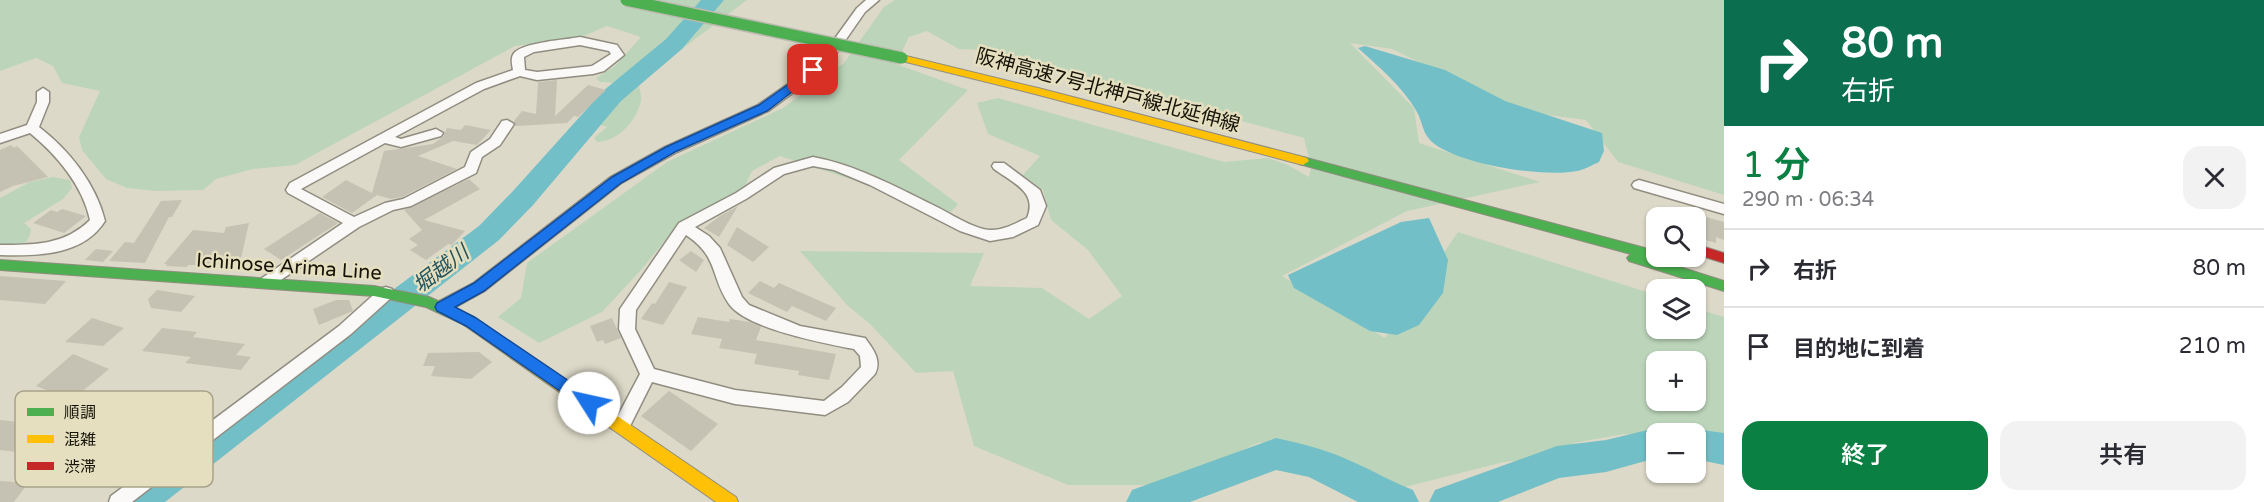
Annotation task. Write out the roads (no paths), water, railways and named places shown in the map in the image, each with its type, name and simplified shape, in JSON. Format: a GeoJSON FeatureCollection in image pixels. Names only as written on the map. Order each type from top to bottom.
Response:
{"type":"FeatureCollection","features":[{"type":"Feature","properties":{"kind":"main road"},"geometry":{"type":"LineString","coordinates":[[626,0],[905,53]]}},
{"type":"Feature","properties":{"kind":"main road"},"geometry":{"type":"LineString","coordinates":[[681,0],[905,53]]}},
{"type":"Feature","properties":{"kind":"main road","name":"阪神高速7号北神戸線北延伸線"},"geometry":{"type":"LineString","coordinates":[[905,53],[1051,82],[1326,153]]}},
{"type":"Feature","properties":{"kind":"main road","name":"阪神高速7号北神戸線北延伸線"},"geometry":{"type":"LineString","coordinates":[[905,53],[1305,162],[1482,201]]}},
{"type":"Feature","properties":{"kind":"main road"},"geometry":{"type":"LineString","coordinates":[[1482,201],[1563,218],[1646,242]]}},
{"type":"Feature","properties":{"kind":"main road"},"geometry":{"type":"LineString","coordinates":[[1482,201],[1537,225],[1724,286]]}},
{"type":"Feature","properties":{"kind":"main road"},"geometry":{"type":"LineString","coordinates":[[1537,225],[1646,253]]}},
{"type":"Feature","properties":{"kind":"main road"},"geometry":{"type":"LineString","coordinates":[[1706,252],[1724,258]]}},
{"type":"Feature","properties":{"kind":"main road"},"geometry":{"type":"LineString","coordinates":[[1706,260],[1724,266]]}},
{"type":"Feature","properties":{"kind":"main road","name":"Ichinose Arima Line"},"geometry":{"type":"LineString","coordinates":[[0,264],[339,287],[414,298],[442,307],[471,322],[730,502]]}},
{"type":"Feature","properties":{"kind":"main road"},"geometry":{"type":"LineString","coordinates":[[1692,267],[1724,277]]}},
{"type":"Feature","properties":{"kind":"street"},"geometry":{"type":"LineString","coordinates":[[442,307],[479,287],[616,180],[670,150],[772,102],[827,58],[861,10],[873,0]]}},
{"type":"Feature","properties":{"kind":"street"},"geometry":{"type":"LineString","coordinates":[[354,223],[293,190],[295,186],[464,94],[519,72],[537,76],[593,70],[600,68],[618,55],[613,48],[580,41],[531,49],[519,55],[517,60],[519,72]]}},
{"type":"Feature","properties":{"kind":"street"},"geometry":{"type":"LineString","coordinates":[[0,139],[32,128],[43,102],[43,92]]}},
{"type":"Feature","properties":{"kind":"street"},"geometry":{"type":"LineString","coordinates":[[267,282],[354,223],[390,207],[406,203],[471,170],[476,155],[495,142],[507,124]]}},
{"type":"Feature","properties":{"kind":"street"},"geometry":{"type":"LineString","coordinates":[[0,250],[58,247],[79,238],[91,230],[98,221],[92,202],[69,164],[32,128]]}},
{"type":"Feature","properties":{"kind":"street"},"geometry":{"type":"LineString","coordinates":[[382,138],[401,143],[436,133]]}},
{"type":"Feature","properties":{"kind":"street"},"geometry":{"type":"LineString","coordinates":[[648,374],[627,329],[627,309],[684,227],[741,196],[779,171],[813,161],[837,166],[875,182],[965,227],[990,236],[1008,232],[1033,221],[1039,206],[1035,193],[999,166]]}},
{"type":"Feature","properties":{"kind":"street"},"geometry":{"type":"LineString","coordinates":[[1640,185],[1724,209]]}},
{"type":"Feature","properties":{"kind":"street"},"geometry":{"type":"LineString","coordinates":[[648,374],[735,397],[825,408],[838,404],[845,392],[860,381],[869,369],[868,354],[859,343],[798,332],[743,309],[735,300],[715,252],[704,240],[684,227]]}},
{"type":"Feature","properties":{"kind":"street"},"geometry":{"type":"LineString","coordinates":[[213,430],[393,294]]}},
{"type":"Feature","properties":{"kind":"street"},"geometry":{"type":"LineString","coordinates":[[622,425],[648,374]]}},
{"type":"Feature","properties":{"kind":"street"},"geometry":{"type":"LineString","coordinates":[[118,502],[138,487]]}},
{"type":"Feature","properties":{"kind":"water"},"geometry":{"type":"Polygon","coordinates":[[[1365,46],[1445,70],[1505,101],[1602,133],[1604,151],[1599,162],[1585,169],[1562,173],[1523,171],[1479,162],[1443,149],[1428,138],[1417,112],[1405,94],[1358,48],[1365,46]]]}},
{"type":"Feature","properties":{"kind":"water"},"geometry":{"type":"Polygon","coordinates":[[[1429,218],[1448,260],[1443,293],[1419,325],[1397,335],[1370,331],[1294,288],[1288,275],[1401,222],[1429,218]]]}},
{"type":"Feature","properties":{"kind":"waterway","name":"堀越川"},"geometry":{"type":"LineString","coordinates":[[213,443],[489,233],[523,198],[612,96],[674,44],[713,0]]}},
{"type":"Feature","properties":{"kind":"waterway"},"geometry":{"type":"LineString","coordinates":[[1448,502],[1465,498],[1557,462],[1606,456],[1646,446]]}},
{"type":"Feature","properties":{"kind":"waterway"},"geometry":{"type":"LineString","coordinates":[[1706,446],[1724,449]]}},
{"type":"Feature","properties":{"kind":"waterway"},"geometry":{"type":"LineString","coordinates":[[1145,502],[1276,454],[1313,462],[1340,473],[1387,499],[1400,502]]}},
{"type":"Feature","properties":{"kind":"waterway","name":"堀越川"},"geometry":{"type":"LineString","coordinates":[[136,502],[156,487]]}}]}
